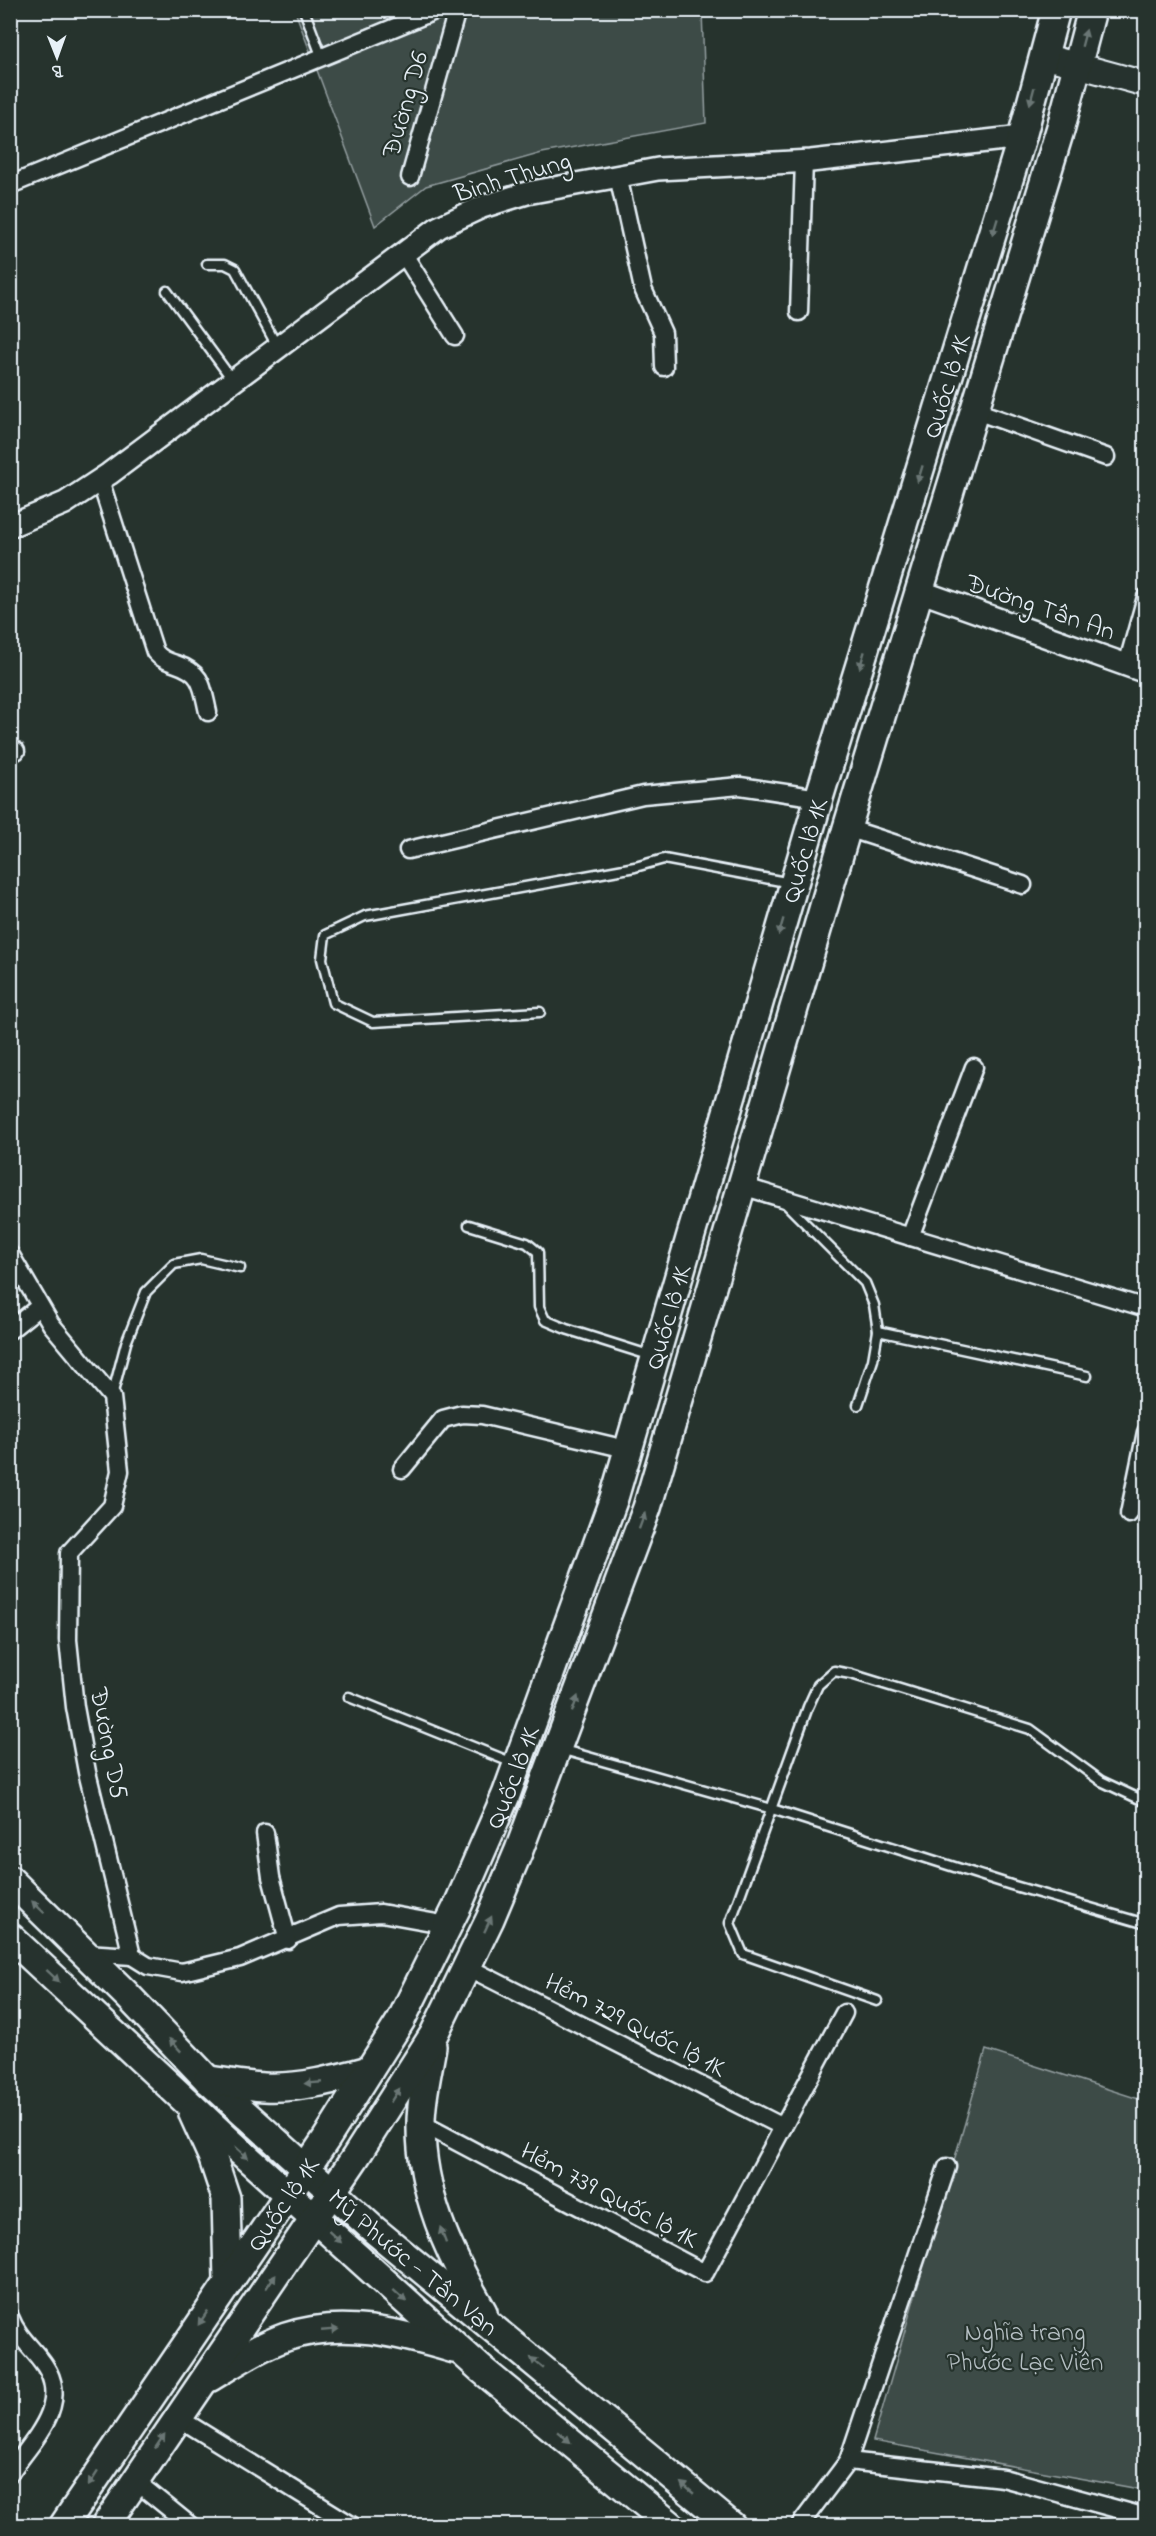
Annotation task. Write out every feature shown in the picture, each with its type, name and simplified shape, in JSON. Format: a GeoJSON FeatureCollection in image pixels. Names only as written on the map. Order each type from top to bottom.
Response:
{"type":"FeatureCollection","features":[{"type":"Feature","properties":{"kind":"main road","name":"Quốc lộ 1K"},"geometry":{"type":"LineString","coordinates":[[63,2526],[306,2168],[401,2020],[448,1925],[516,1765],[614,1498],[626,1449],[819,798],[1022,137],[1056,10]]}},
{"type":"Feature","properties":{"kind":"main road","name":"Quốc lộ 1K"},"geometry":{"type":"LineString","coordinates":[[105,2526],[134,2480],[332,2192],[434,2034],[495,1910],[559,1749],[647,1508],[847,828],[1061,127],[1092,10]]}},
{"type":"Feature","properties":{"kind":"main road"},"geometry":{"type":"LineString","coordinates":[[1043,56],[1146,84]]}},
{"type":"Feature","properties":{"kind":"main road"},"geometry":{"type":"LineString","coordinates":[[1022,137],[1061,127]]}},
{"type":"Feature","properties":{"kind":"main road"},"geometry":{"type":"LineString","coordinates":[[886,579],[920,591]]}},
{"type":"Feature","properties":{"kind":"main road","name":"Mỹ Phước - Tân Vạn"},"geometry":{"type":"LineString","coordinates":[[10,1880],[86,1953],[208,2080],[397,2251],[489,2324],[732,2526]]}},
{"type":"Feature","properties":{"kind":"main road","name":"Mỹ Phước - Tân Vạn"},"geometry":{"type":"LineString","coordinates":[[21,1950],[460,2350],[672,2526]]}},
{"type":"Feature","properties":{"kind":"main road"},"geometry":{"type":"LineString","coordinates":[[434,2034],[421,2123],[431,2199],[455,2264],[489,2324]]}},
{"type":"Feature","properties":{"kind":"main road"},"geometry":{"type":"LineString","coordinates":[[208,2080],[265,2087],[295,2086],[327,2082],[369,2070]]}},
{"type":"Feature","properties":{"kind":"main road"},"geometry":{"type":"LineString","coordinates":[[188,2102],[212,2156],[226,2198],[228,2281]]}},
{"type":"Feature","properties":{"kind":"main road"},"geometry":{"type":"LineString","coordinates":[[200,2384],[251,2353],[288,2337],[330,2329],[373,2330],[409,2336],[460,2350]]}},
{"type":"Feature","properties":{"kind":"street"},"geometry":{"type":"LineString","coordinates":[[10,185],[437,10]]}},
{"type":"Feature","properties":{"kind":"street","name":"Đường D6"},"geometry":{"type":"LineString","coordinates":[[410,177],[457,10]]}},
{"type":"Feature","properties":{"kind":"street","name":"Bình Thung"},"geometry":{"type":"LineString","coordinates":[[10,526],[65,503],[100,480],[439,227],[482,207],[528,193],[658,169],[804,161],[1022,137]]}},
{"type":"Feature","properties":{"kind":"street"},"geometry":{"type":"LineString","coordinates":[[799,312],[804,161]]}},
{"type":"Feature","properties":{"kind":"street"},"geometry":{"type":"LineString","coordinates":[[618,176],[643,289],[663,333],[664,367]]}},
{"type":"Feature","properties":{"kind":"street"},"geometry":{"type":"LineString","coordinates":[[403,253],[455,336]]}},
{"type":"Feature","properties":{"kind":"street"},"geometry":{"type":"LineString","coordinates":[[976,411],[1106,457]]}},
{"type":"Feature","properties":{"kind":"street"},"geometry":{"type":"LineString","coordinates":[[100,480],[155,652],[161,659],[191,669],[197,676],[208,712]]}},
{"type":"Feature","properties":{"kind":"street","name":"Đường Tân An"},"geometry":{"type":"LineString","coordinates":[[920,591],[1136,668]]}},
{"type":"Feature","properties":{"kind":"street"},"geometry":{"type":"LineString","coordinates":[[1136,668],[1146,597]]}},
{"type":"Feature","properties":{"kind":"street"},"geometry":{"type":"LineString","coordinates":[[408,850],[642,795],[740,786],[819,798]]}},
{"type":"Feature","properties":{"kind":"street"},"geometry":{"type":"LineString","coordinates":[[847,828],[1023,885]]}},
{"type":"Feature","properties":{"kind":"street"},"geometry":{"type":"LineString","coordinates":[[910,1237],[974,1067]]}},
{"type":"Feature","properties":{"kind":"street"},"geometry":{"type":"LineString","coordinates":[[742,1185],[1146,1308]]}},
{"type":"Feature","properties":{"kind":"street"},"geometry":{"type":"LineString","coordinates":[[10,1254],[51,1324],[112,1397]]}},
{"type":"Feature","properties":{"kind":"street"},"geometry":{"type":"LineString","coordinates":[[10,1329],[40,1306]]}},
{"type":"Feature","properties":{"kind":"street","name":"Đường D5"},"geometry":{"type":"LineString","coordinates":[[112,1397],[120,1471],[112,1506],[69,1553],[68,1640],[87,1772],[132,1956]]}},
{"type":"Feature","properties":{"kind":"street"},"geometry":{"type":"LineString","coordinates":[[402,1469],[443,1419],[462,1414],[482,1415],[626,1449]]}},
{"type":"Feature","properties":{"kind":"street"},"geometry":{"type":"LineString","coordinates":[[1129,1514],[1146,1432]]}},
{"type":"Feature","properties":{"kind":"street"},"geometry":{"type":"LineString","coordinates":[[265,1833],[271,1877],[288,1940]]}},
{"type":"Feature","properties":{"kind":"street"},"geometry":{"type":"LineString","coordinates":[[86,1953],[132,1956],[148,1966],[182,1972],[240,1958],[288,1940],[339,1916],[381,1913],[448,1925]]}},
{"type":"Feature","properties":{"kind":"street","name":"Hẻm 729 Quốc lộ 1K"},"geometry":{"type":"LineString","coordinates":[[467,1967],[783,2127]]}},
{"type":"Feature","properties":{"kind":"street","name":"Hẻm 739 Quốc lộ 1K"},"geometry":{"type":"LineString","coordinates":[[421,2123],[705,2274],[843,2013]]}},
{"type":"Feature","properties":{"kind":"street"},"geometry":{"type":"LineString","coordinates":[[799,2526],[848,2461],[947,2167]]}},
{"type":"Feature","properties":{"kind":"street"},"geometry":{"type":"LineString","coordinates":[[10,2317],[17,2333],[45,2366],[55,2385],[56,2400],[51,2412],[10,2473]]}},
{"type":"Feature","properties":{"kind":"street"},"geometry":{"type":"LineString","coordinates":[[177,2417],[353,2526]]}},
{"type":"Feature","properties":{"kind":"street"},"geometry":{"type":"LineString","coordinates":[[848,2461],[1003,2478],[1146,2517]]}},
{"type":"Feature","properties":{"kind":"street"},"geometry":{"type":"LineString","coordinates":[[134,2480],[191,2526]]}},
{"type":"Feature","properties":{"kind":"lane"},"geometry":{"type":"LineString","coordinates":[[304,10],[322,58]]}},
{"type":"Feature","properties":{"kind":"lane"},"geometry":{"type":"LineString","coordinates":[[207,264],[225,264],[235,269],[278,349]]}},
{"type":"Feature","properties":{"kind":"lane"},"geometry":{"type":"LineString","coordinates":[[167,291],[234,382]]}},
{"type":"Feature","properties":{"kind":"lane"},"geometry":{"type":"LineString","coordinates":[[540,1012],[373,1022],[333,1003],[322,959],[325,935],[365,916],[636,867],[664,859],[794,883]]}},
{"type":"Feature","properties":{"kind":"lane"},"geometry":{"type":"LineString","coordinates":[[778,1196],[865,1282],[874,1305],[878,1331],[873,1359],[858,1405]]}},
{"type":"Feature","properties":{"kind":"lane"},"geometry":{"type":"LineString","coordinates":[[469,1225],[527,1243],[538,1252],[539,1307],[545,1320],[566,1329],[655,1357]]}},
{"type":"Feature","properties":{"kind":"lane"},"geometry":{"type":"LineString","coordinates":[[112,1397],[126,1342],[146,1292],[174,1263],[201,1259],[240,1268]]}},
{"type":"Feature","properties":{"kind":"lane"},"geometry":{"type":"LineString","coordinates":[[878,1331],[1087,1376]]}},
{"type":"Feature","properties":{"kind":"lane"},"geometry":{"type":"LineString","coordinates":[[877,2001],[743,1954],[730,1923],[808,1707],[818,1685],[834,1671],[851,1674],[1030,1729],[1101,1781],[1146,1802]]}},
{"type":"Feature","properties":{"kind":"lane"},"geometry":{"type":"LineString","coordinates":[[349,1697],[516,1765]]}},
{"type":"Feature","properties":{"kind":"lane"},"geometry":{"type":"LineString","coordinates":[[559,1749],[772,1809],[1011,1885],[1146,1924]]}},
{"type":"Feature","properties":{"kind":"green space"},"geometry":{"type":"Polygon","coordinates":[[[295,11],[702,11],[706,123],[542,153],[426,186],[375,226],[295,11]]]}},
{"type":"Feature","properties":{"kind":"green space","name":"Nghĩa trang Phước Lạc Viên"},"geometry":{"type":"Polygon","coordinates":[[[986,2050],[1145,2101],[1145,2490],[873,2441],[986,2050]]]}}]}
